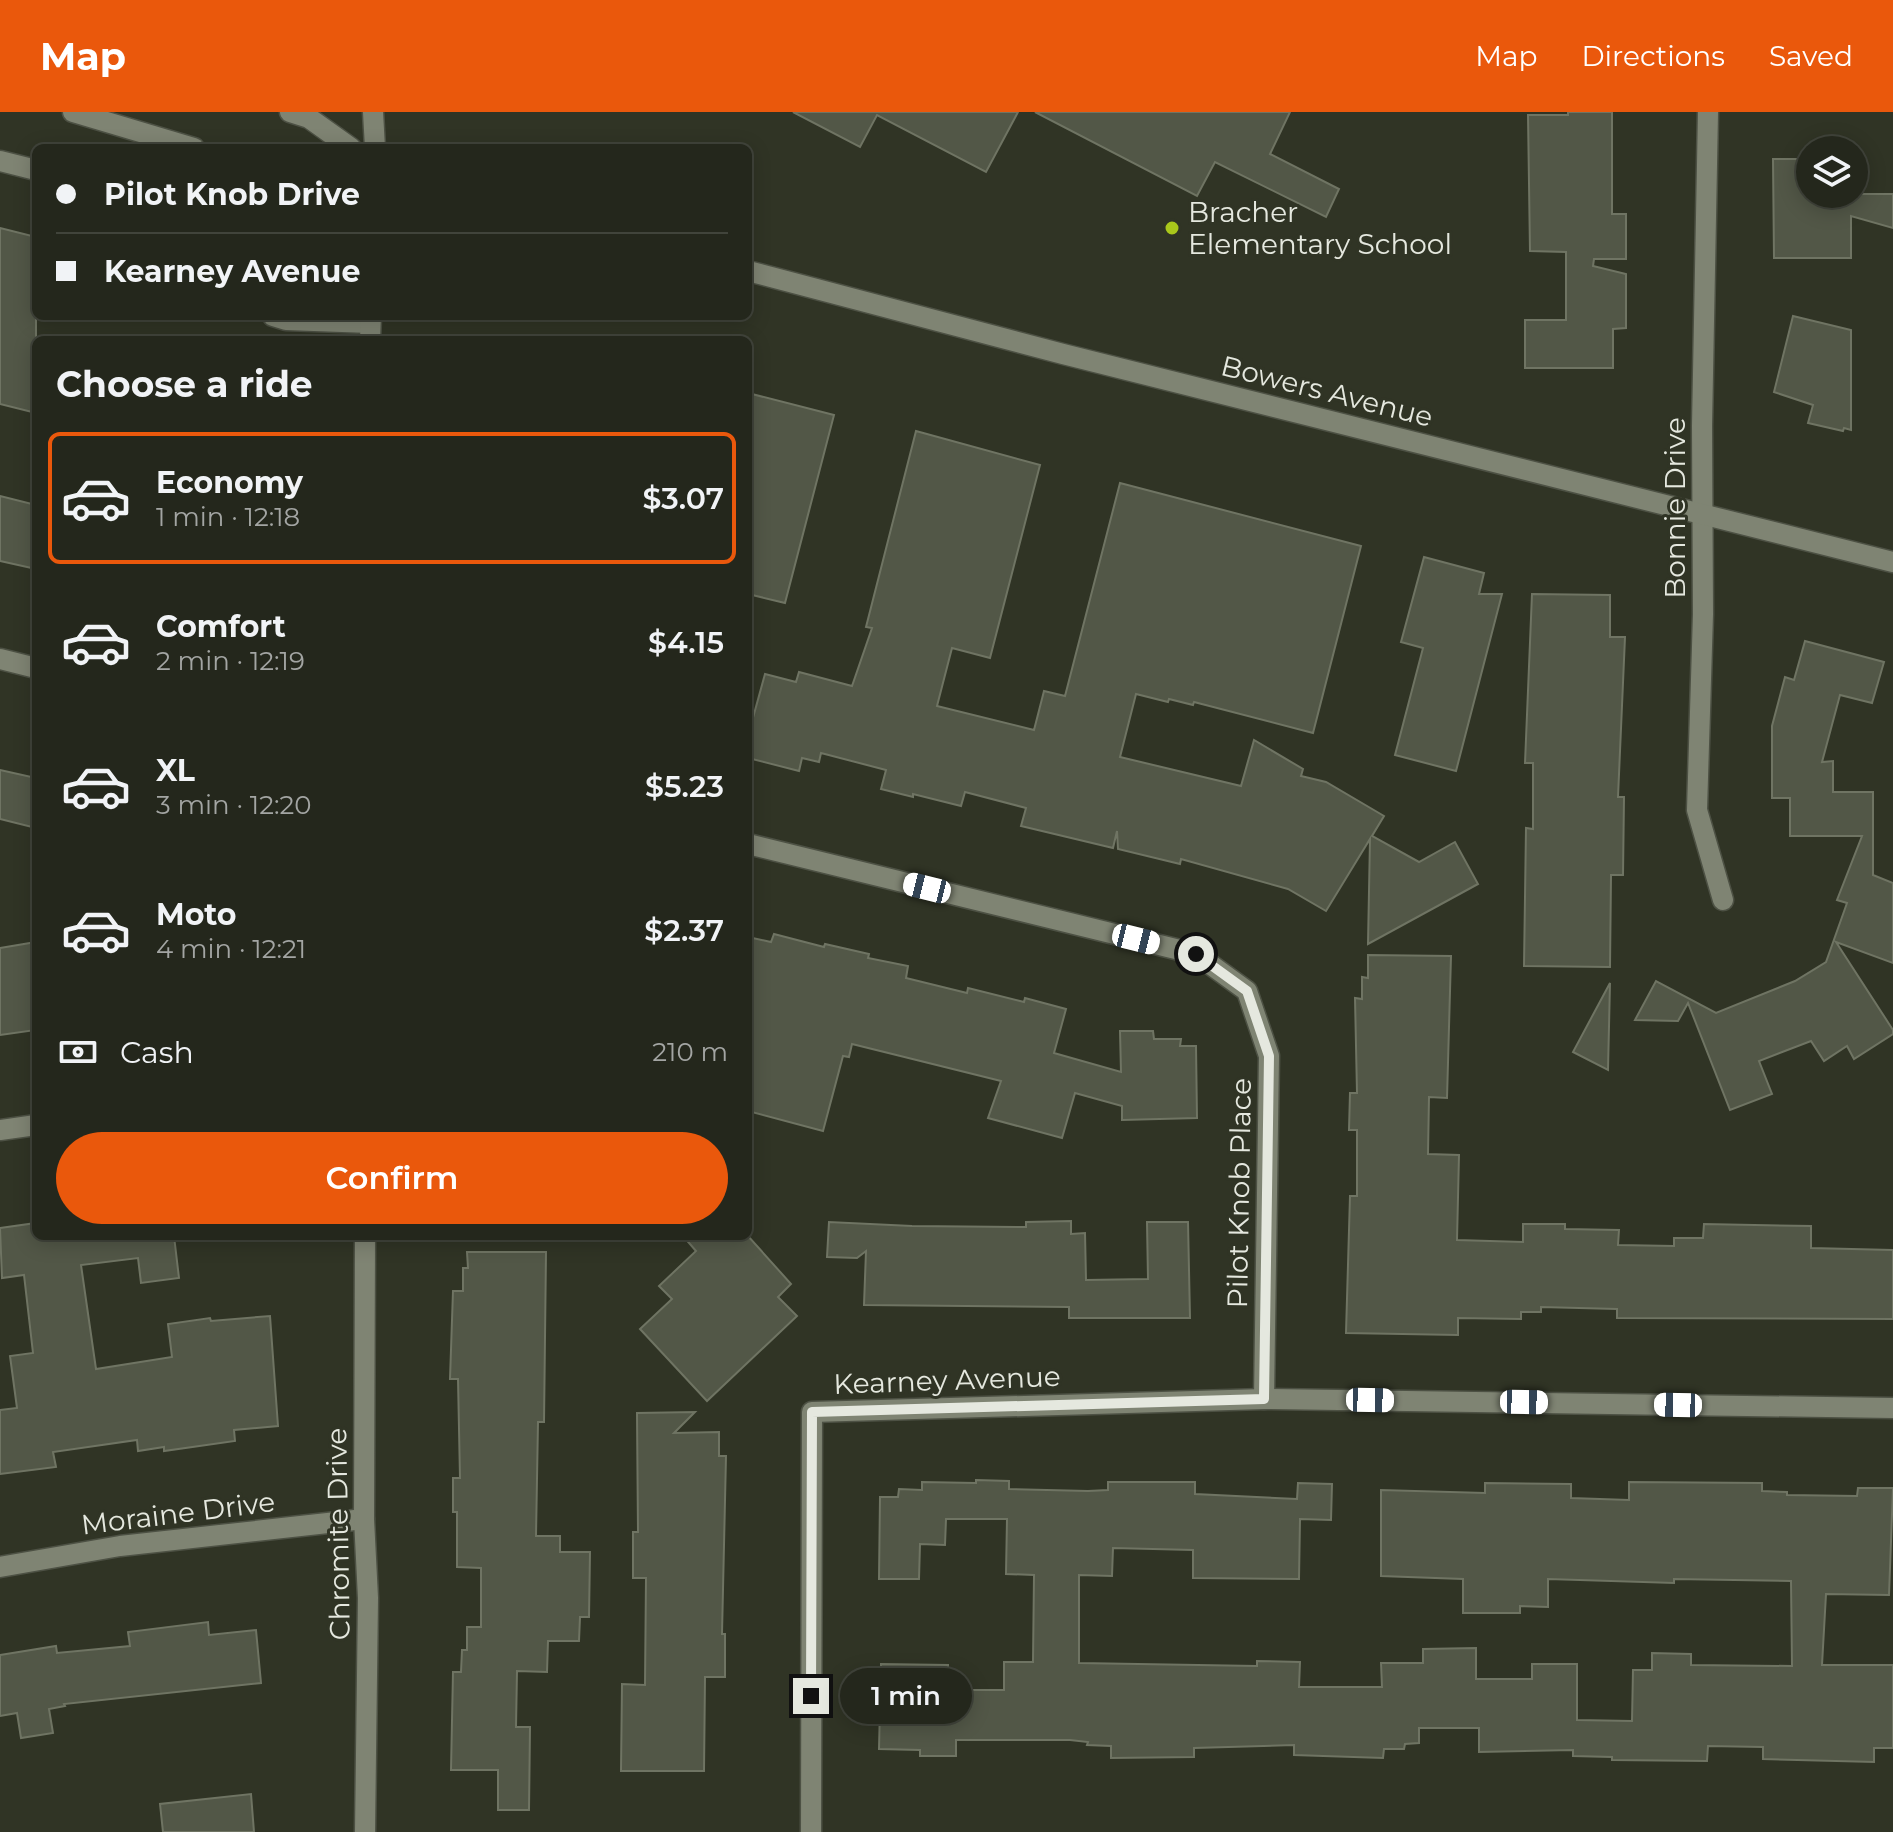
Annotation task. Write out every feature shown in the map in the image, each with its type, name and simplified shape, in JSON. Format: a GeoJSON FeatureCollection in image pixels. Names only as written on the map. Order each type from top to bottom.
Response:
{"type":"FeatureCollection","features":[{"type":"Feature","properties":{"kind":"street"},"geometry":{"type":"LineString","coordinates":[[73,112],[181,144]]}},
{"type":"Feature","properties":{"kind":"street"},"geometry":{"type":"LineString","coordinates":[[290,112],[309,118],[345,144]]}},
{"type":"Feature","properties":{"kind":"street"},"geometry":{"type":"LineString","coordinates":[[373,112],[375,144]]}},
{"type":"Feature","properties":{"kind":"street","name":"Bonnie Drive"},"geometry":{"type":"LineString","coordinates":[[1708,112],[1697,810],[1723,900]]}},
{"type":"Feature","properties":{"kind":"street"},"geometry":{"type":"LineString","coordinates":[[0,161],[32,169]]}},
{"type":"Feature","properties":{"kind":"street","name":"Bowers Avenue"},"geometry":{"type":"LineString","coordinates":[[752,272],[1063,354],[1893,562]]}},
{"type":"Feature","properties":{"kind":"street"},"geometry":{"type":"LineString","coordinates":[[286,320],[370,326]]}},
{"type":"Feature","properties":{"kind":"street"},"geometry":{"type":"LineString","coordinates":[[0,659],[32,667]]}},
{"type":"Feature","properties":{"kind":"street","name":"Pilot Knob Place"},"geometry":{"type":"LineString","coordinates":[[752,845],[1196,954],[1247,991],[1269,1056],[1264,1399]]}},
{"type":"Feature","properties":{"kind":"street"},"geometry":{"type":"LineString","coordinates":[[0,1130],[32,1126]]}},
{"type":"Feature","properties":{"kind":"street","name":"Chromite Drive"},"geometry":{"type":"LineString","coordinates":[[365,1240],[364,1519],[368,1598],[365,1832]]}},
{"type":"Feature","properties":{"kind":"street"},"geometry":{"type":"LineString","coordinates":[[1264,1399],[1893,1408]]}},
{"type":"Feature","properties":{"kind":"street","name":"Kearney Avenue"},"geometry":{"type":"LineString","coordinates":[[811,1832],[812,1412],[1264,1399]]}},
{"type":"Feature","properties":{"kind":"street","name":"Moraine Drive"},"geometry":{"type":"LineString","coordinates":[[0,1567],[120,1546],[364,1519]]}},
{"type":"Feature","properties":{"kind":"building"},"geometry":{"type":"Polygon","coordinates":[[[793,112],[1018,112],[986,172],[877,115],[860,147],[793,112]]]}},
{"type":"Feature","properties":{"kind":"building"},"geometry":{"type":"Polygon","coordinates":[[[1035,112],[1290,112],[1270,154],[1339,189],[1326,217],[1215,162],[1197,196],[1035,112]]]}},
{"type":"Feature","properties":{"kind":"building"},"geometry":{"type":"Polygon","coordinates":[[[1568,112],[1612,112],[1612,214],[1626,214],[1626,259],[1594,259],[1593,266],[1626,274],[1626,328],[1613,329],[1613,368],[1525,368],[1525,320],[1566,320],[1566,252],[1530,251],[1528,115],[1568,115],[1568,112]]]}},
{"type":"Feature","properties":{"kind":"building"},"geometry":{"type":"Polygon","coordinates":[[[1773,159],[1796,159],[1796,208],[1868,208],[1868,194],[1893,194],[1893,228],[1851,216],[1851,258],[1774,258],[1773,159]]]}},
{"type":"Feature","properties":{"kind":"building"},"geometry":{"type":"Polygon","coordinates":[[[0,228],[32,236],[32,320],[36,320],[36,336],[32,336],[32,412],[0,404],[0,228]]]}},
{"type":"Feature","properties":{"kind":"building"},"geometry":{"type":"Polygon","coordinates":[[[1793,316],[1851,330],[1851,430],[1808,423],[1813,405],[1774,392],[1793,316]]]}},
{"type":"Feature","properties":{"kind":"building"},"geometry":{"type":"Polygon","coordinates":[[[752,394],[834,415],[785,603],[752,595],[752,394]]]}},
{"type":"Feature","properties":{"kind":"building"},"geometry":{"type":"Polygon","coordinates":[[[916,431],[1040,465],[990,658],[952,648],[937,706],[1034,730],[1044,691],[1065,696],[1120,483],[1361,546],[1313,733],[1194,702],[1193,705],[1169,699],[1168,702],[1136,694],[1120,757],[1241,786],[1254,740],[1303,769],[1301,776],[1326,782],[1384,816],[1372,836],[1419,862],[1455,842],[1478,884],[1368,944],[1370,839],[1326,911],[1288,889],[1181,859],[1180,864],[1118,849],[1117,831],[1113,848],[1021,826],[1026,808],[965,792],[961,806],[881,789],[886,770],[821,753],[819,762],[802,758],[799,771],[752,759],[752,721],[765,674],[796,682],[799,672],[852,686],[872,628],[866,627],[916,431]]]}},
{"type":"Feature","properties":{"kind":"building"},"geometry":{"type":"Polygon","coordinates":[[[0,496],[32,504],[32,568],[0,561],[0,496]]]}},
{"type":"Feature","properties":{"kind":"building"},"geometry":{"type":"Polygon","coordinates":[[[1424,557],[1484,573],[1479,594],[1502,594],[1456,771],[1395,755],[1423,648],[1401,642],[1424,557]]]}},
{"type":"Feature","properties":{"kind":"building"},"geometry":{"type":"Polygon","coordinates":[[[1532,594],[1610,595],[1610,637],[1625,637],[1618,797],[1624,797],[1623,875],[1611,875],[1610,967],[1524,966],[1526,828],[1533,829],[1533,763],[1525,763],[1532,594]]]}},
{"type":"Feature","properties":{"kind":"building"},"geometry":{"type":"Polygon","coordinates":[[[1805,641],[1884,662],[1872,703],[1840,695],[1822,762],[1833,761],[1833,792],[1873,792],[1873,875],[1893,883],[1893,963],[1836,942],[1893,1034],[1854,1059],[1847,1046],[1824,1061],[1811,1041],[1759,1061],[1772,1094],[1730,1110],[1688,1003],[1678,1021],[1635,1020],[1656,981],[1716,1013],[1795,981],[1826,962],[1847,903],[1837,900],[1862,836],[1790,836],[1790,798],[1772,798],[1772,726],[1785,677],[1794,680],[1805,641]]]}},
{"type":"Feature","properties":{"kind":"building"},"geometry":{"type":"Polygon","coordinates":[[[0,770],[32,777],[32,827],[0,819],[0,770]]]}},
{"type":"Feature","properties":{"kind":"building"},"geometry":{"type":"Polygon","coordinates":[[[774,934],[824,947],[825,944],[869,954],[868,958],[908,966],[906,978],[967,993],[968,988],[1066,1009],[1054,1053],[1121,1072],[1120,1031],[1153,1031],[1154,1039],[1181,1039],[1180,1046],[1196,1046],[1197,1118],[1122,1120],[1122,1106],[1075,1093],[1062,1138],[988,1118],[1001,1081],[852,1044],[849,1057],[843,1056],[823,1131],[752,1112],[752,938],[771,942],[774,934]]]}},
{"type":"Feature","properties":{"kind":"building"},"geometry":{"type":"Polygon","coordinates":[[[32,943],[32,1031],[0,1035],[0,948],[32,943]]]}},
{"type":"Feature","properties":{"kind":"building"},"geometry":{"type":"Polygon","coordinates":[[[1368,955],[1451,956],[1447,1098],[1429,1097],[1428,1154],[1459,1155],[1457,1240],[1523,1242],[1523,1224],[1565,1224],[1565,1229],[1619,1230],[1618,1245],[1674,1246],[1674,1238],[1703,1238],[1704,1224],[1811,1226],[1811,1248],[1893,1250],[1893,1319],[1617,1318],[1617,1309],[1541,1307],[1541,1312],[1521,1312],[1521,1319],[1458,1318],[1458,1335],[1346,1333],[1350,1196],[1357,1196],[1357,1130],[1349,1130],[1350,1093],[1357,1093],[1355,998],[1362,999],[1362,977],[1368,978],[1368,955]]]}},
{"type":"Feature","properties":{"kind":"building"},"geometry":{"type":"Polygon","coordinates":[[[1610,983],[1608,1070],[1573,1052],[1610,983]]]}},
{"type":"Feature","properties":{"kind":"building"},"geometry":{"type":"Polygon","coordinates":[[[1071,1221],[1071,1234],[1085,1233],[1086,1280],[1148,1279],[1147,1222],[1188,1222],[1190,1318],[1069,1318],[1069,1307],[864,1305],[866,1251],[857,1258],[827,1257],[829,1222],[1026,1227],[1026,1222],[1071,1221]]]}},
{"type":"Feature","properties":{"kind":"building"},"geometry":{"type":"Polygon","coordinates":[[[32,1224],[32,1240],[174,1240],[179,1278],[141,1283],[138,1258],[81,1265],[96,1369],[172,1357],[168,1324],[210,1318],[211,1321],[270,1316],[278,1426],[234,1430],[235,1441],[164,1451],[164,1447],[138,1451],[137,1440],[53,1452],[56,1467],[0,1474],[0,1410],[17,1408],[10,1356],[33,1353],[24,1275],[2,1278],[0,1228],[32,1224]]]}},
{"type":"Feature","properties":{"kind":"building"},"geometry":{"type":"Polygon","coordinates":[[[686,1240],[752,1240],[791,1284],[778,1297],[797,1316],[707,1401],[640,1329],[672,1299],[659,1286],[696,1251],[686,1240]]]}},
{"type":"Feature","properties":{"kind":"building"},"geometry":{"type":"Polygon","coordinates":[[[467,1252],[546,1252],[544,1422],[538,1422],[536,1536],[560,1536],[560,1552],[590,1552],[589,1617],[580,1617],[579,1641],[548,1641],[547,1672],[517,1671],[516,1727],[530,1727],[529,1810],[498,1810],[498,1770],[451,1770],[453,1672],[461,1672],[462,1650],[467,1650],[467,1627],[481,1627],[481,1568],[457,1567],[457,1512],[453,1512],[453,1478],[460,1478],[458,1379],[450,1379],[453,1291],[463,1291],[463,1268],[468,1268],[467,1252]]]}},
{"type":"Feature","properties":{"kind":"building"},"geometry":{"type":"Polygon","coordinates":[[[695,1412],[674,1433],[719,1432],[719,1456],[726,1456],[722,1634],[725,1634],[725,1677],[705,1677],[704,1771],[621,1771],[622,1684],[645,1685],[646,1578],[633,1578],[633,1532],[638,1532],[637,1413],[695,1412]]]}},
{"type":"Feature","properties":{"kind":"building"},"geometry":{"type":"Polygon","coordinates":[[[976,1480],[1009,1481],[1009,1489],[1088,1491],[1108,1490],[1108,1482],[1195,1482],[1195,1494],[1297,1499],[1298,1483],[1332,1484],[1331,1520],[1300,1519],[1299,1579],[1193,1578],[1193,1550],[1113,1548],[1112,1576],[1079,1575],[1079,1663],[1257,1666],[1257,1661],[1300,1662],[1299,1687],[1382,1687],[1381,1663],[1423,1663],[1423,1649],[1476,1648],[1476,1679],[1532,1679],[1532,1664],[1577,1664],[1577,1720],[1632,1721],[1633,1670],[1652,1670],[1652,1653],[1691,1654],[1691,1665],[1792,1666],[1791,1581],[1674,1579],[1674,1583],[1548,1579],[1548,1607],[1520,1606],[1520,1613],[1463,1613],[1463,1579],[1381,1576],[1381,1490],[1485,1493],[1485,1483],[1571,1484],[1571,1498],[1629,1500],[1629,1482],[1762,1483],[1762,1491],[1787,1492],[1787,1495],[1857,1496],[1858,1488],[1893,1488],[1889,1595],[1826,1594],[1822,1665],[1893,1665],[1893,1748],[1874,1748],[1874,1762],[1763,1759],[1763,1747],[1708,1746],[1707,1761],[1612,1760],[1612,1757],[1573,1756],[1573,1750],[1479,1752],[1479,1728],[1419,1728],[1419,1743],[1405,1744],[1404,1749],[1384,1749],[1383,1758],[1294,1755],[1294,1745],[1194,1748],[1194,1757],[1111,1758],[1111,1746],[1087,1745],[1088,1742],[1070,1740],[956,1740],[956,1756],[920,1756],[920,1750],[879,1749],[881,1664],[948,1665],[948,1690],[1004,1690],[1004,1662],[1033,1662],[1034,1575],[1006,1574],[1007,1519],[946,1519],[945,1545],[920,1544],[919,1579],[879,1579],[880,1497],[898,1497],[899,1489],[922,1490],[922,1482],[976,1483],[976,1480]]]}},
{"type":"Feature","properties":{"kind":"building"},"geometry":{"type":"Polygon","coordinates":[[[208,1622],[209,1635],[256,1630],[261,1683],[64,1704],[49,1709],[53,1733],[21,1738],[17,1713],[0,1716],[0,1655],[56,1646],[57,1653],[130,1646],[128,1632],[208,1622]]]}},
{"type":"Feature","properties":{"kind":"building"},"geometry":{"type":"Polygon","coordinates":[[[251,1794],[254,1832],[163,1832],[160,1804],[251,1794]]]}},
{"type":"Feature","properties":{"kind":"place","name":"Bracher Elementary School"},"geometry":{"type":"Point","coordinates":[1172,228]}},
{"type":"Feature","properties":{"kind":"route"},"geometry":{"type":"LineString","coordinates":[[811,1696],[812,1412],[1264,1399],[1269,1056],[1247,991],[1196,954]]}}]}
